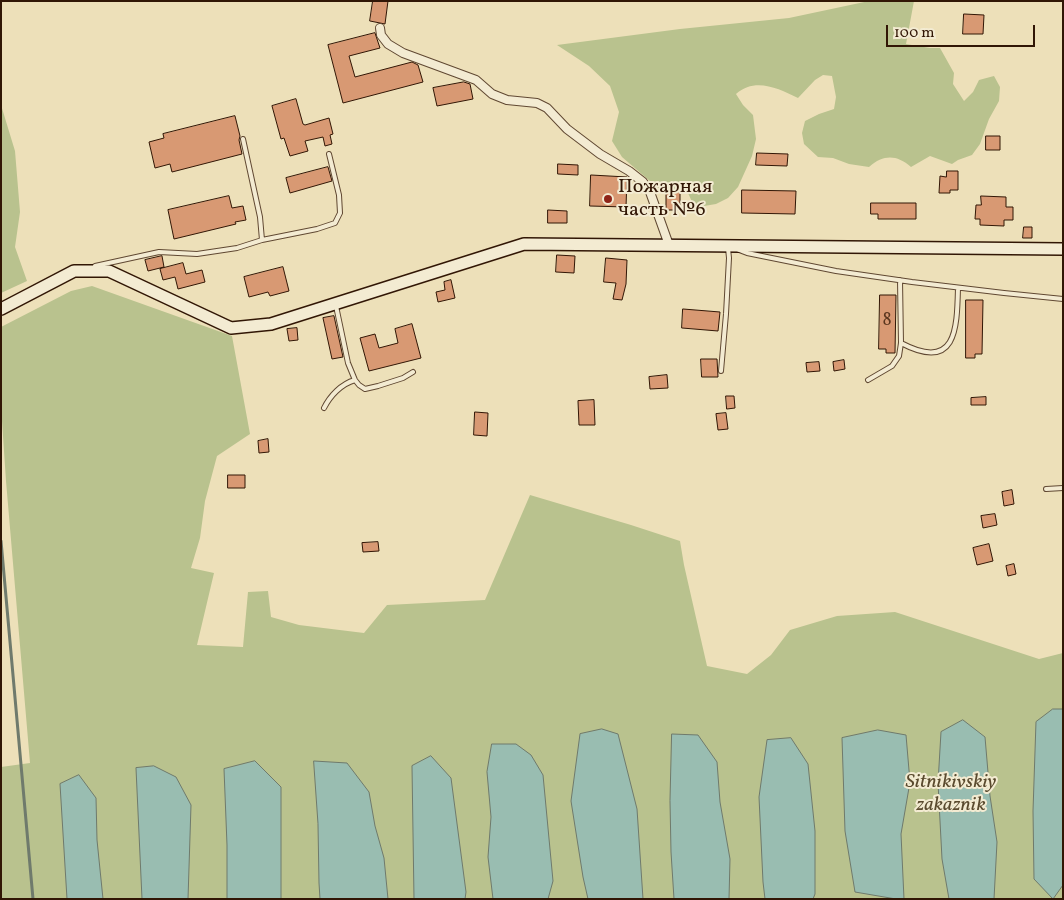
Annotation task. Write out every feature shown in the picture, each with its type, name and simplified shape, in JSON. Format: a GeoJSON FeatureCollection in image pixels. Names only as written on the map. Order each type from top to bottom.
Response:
{"type":"FeatureCollection","features":[{"type":"Feature","properties":{"kind":"street"},"geometry":{"type":"LineString","coordinates":[[380,28],[381,35],[388,44],[403,53],[476,80],[492,94],[507,100],[537,103],[547,108],[567,129],[600,154],[629,171],[643,182],[650,192],[669,245]]}},
{"type":"Feature","properties":{"kind":"street"},"geometry":{"type":"LineString","coordinates":[[1,309],[74,272],[109,271],[231,328],[271,324],[524,244],[1063,248]]}},
{"type":"Feature","properties":{"kind":"lane"},"geometry":{"type":"LineString","coordinates":[[243,138],[260,217],[262,240]]}},
{"type":"Feature","properties":{"kind":"lane"},"geometry":{"type":"LineString","coordinates":[[74,272],[159,252],[197,254],[237,248],[262,240],[318,229],[335,223],[340,213],[339,195],[329,154]]}},
{"type":"Feature","properties":{"kind":"lane"},"geometry":{"type":"LineString","coordinates":[[721,371],[726,314],[728,245],[747,253],[836,271],[958,288],[1063,299]]}},
{"type":"Feature","properties":{"kind":"lane"},"geometry":{"type":"LineString","coordinates":[[868,380],[892,366],[899,356],[901,344],[900,280]]}},
{"type":"Feature","properties":{"kind":"lane"},"geometry":{"type":"LineString","coordinates":[[901,344],[914,350],[928,353],[942,351],[950,343],[955,332],[958,288]]}},
{"type":"Feature","properties":{"kind":"lane"},"geometry":{"type":"LineString","coordinates":[[336,304],[348,362],[359,385],[370,388],[391,383],[413,372]]}},
{"type":"Feature","properties":{"kind":"lane"},"geometry":{"type":"LineString","coordinates":[[324,408],[327,401],[341,386],[355,380]]}},
{"type":"Feature","properties":{"kind":"lane"},"geometry":{"type":"LineString","coordinates":[[1046,489],[1063,488]]}},
{"type":"Feature","properties":{"kind":"green space"},"geometry":{"type":"Polygon","coordinates":[[[869,1],[914,1],[906,44],[940,48],[954,73],[953,84],[964,101],[973,92],[979,80],[994,76],[1000,87],[999,101],[989,119],[980,144],[972,155],[952,164],[930,156],[911,167],[896,158],[885,158],[869,167],[849,164],[833,158],[818,157],[804,144],[802,133],[805,121],[834,109],[836,97],[832,76],[823,75],[815,80],[798,98],[775,88],[759,85],[751,86],[736,94],[753,115],[756,139],[752,156],[738,187],[728,198],[716,204],[704,206],[693,204],[688,193],[676,189],[658,188],[622,157],[612,141],[619,112],[610,86],[589,66],[557,45],[680,29],[789,18],[869,1]]]}},
{"type":"Feature","properties":{"kind":"green space"},"geometry":{"type":"Polygon","coordinates":[[[1,105],[15,151],[20,212],[15,247],[27,281],[1,293],[1,105]]]}},
{"type":"Feature","properties":{"kind":"green space","name":"Sitnikivskiy zakaznik"},"geometry":{"type":"Polygon","coordinates":[[[92,286],[232,336],[250,434],[217,456],[205,501],[200,538],[191,568],[214,573],[197,645],[243,647],[248,592],[268,591],[271,617],[299,625],[364,633],[387,605],[485,600],[530,495],[680,541],[707,666],[747,674],[771,655],[790,630],[837,616],[895,612],[1039,659],[1063,653],[1063,899],[1,899],[1,767],[30,763],[1,406],[1,327],[71,291],[92,286]]]}},
{"type":"Feature","properties":{"kind":"water"},"geometry":{"type":"Polygon","coordinates":[[[1053,709],[1063,709],[1063,885],[1053,899],[1034,879],[1033,811],[1036,722],[1053,709]]]}},
{"type":"Feature","properties":{"kind":"water"},"geometry":{"type":"Polygon","coordinates":[[[963,720],[985,737],[990,796],[997,842],[994,899],[949,899],[942,859],[938,783],[941,732],[963,720]]]}},
{"type":"Feature","properties":{"kind":"water"},"geometry":{"type":"Polygon","coordinates":[[[602,729],[618,734],[637,809],[643,899],[588,899],[571,801],[580,734],[602,729]]]}},
{"type":"Feature","properties":{"kind":"water"},"geometry":{"type":"Polygon","coordinates":[[[878,730],[906,735],[910,782],[901,834],[904,899],[855,892],[845,831],[842,738],[878,730]]]}},
{"type":"Feature","properties":{"kind":"water"},"geometry":{"type":"Polygon","coordinates":[[[672,734],[698,735],[717,762],[720,802],[730,859],[729,899],[674,899],[670,801],[672,734]]]}},
{"type":"Feature","properties":{"kind":"water"},"geometry":{"type":"Polygon","coordinates":[[[791,738],[808,764],[815,831],[815,894],[813,899],[765,899],[759,797],[767,740],[791,738]]]}},
{"type":"Feature","properties":{"kind":"water"},"geometry":{"type":"Polygon","coordinates":[[[492,744],[516,744],[531,755],[543,775],[553,881],[548,899],[493,899],[488,857],[491,817],[487,772],[492,744]]]}},
{"type":"Feature","properties":{"kind":"water"},"geometry":{"type":"Polygon","coordinates":[[[431,756],[451,778],[466,892],[465,899],[414,899],[412,766],[431,756]]]}},
{"type":"Feature","properties":{"kind":"water"},"geometry":{"type":"Polygon","coordinates":[[[255,761],[281,787],[281,899],[227,899],[224,769],[255,761]]]}},
{"type":"Feature","properties":{"kind":"water"},"geometry":{"type":"Polygon","coordinates":[[[314,761],[347,763],[369,792],[375,826],[384,858],[388,899],[320,899],[314,761]]]}},
{"type":"Feature","properties":{"kind":"water"},"geometry":{"type":"Polygon","coordinates":[[[154,766],[176,777],[191,805],[188,899],[142,899],[136,768],[154,766]]]}},
{"type":"Feature","properties":{"kind":"water"},"geometry":{"type":"Polygon","coordinates":[[[79,775],[96,798],[97,840],[103,899],[67,899],[60,784],[79,775]]]}},
{"type":"Feature","properties":{"kind":"building"},"geometry":{"type":"Polygon","coordinates":[[[373,1],[388,1],[385,24],[370,21],[373,1]]]}},
{"type":"Feature","properties":{"kind":"building"},"geometry":{"type":"Polygon","coordinates":[[[964,14],[984,15],[983,34],[963,34],[964,14]]]}},
{"type":"Feature","properties":{"kind":"building"},"geometry":{"type":"Polygon","coordinates":[[[375,33],[380,48],[349,56],[355,77],[412,62],[418,65],[423,82],[343,103],[328,45],[375,33]]]}},
{"type":"Feature","properties":{"kind":"building"},"geometry":{"type":"Polygon","coordinates":[[[464,82],[470,84],[473,99],[437,106],[433,88],[464,82]]]}},
{"type":"Feature","properties":{"kind":"building"},"geometry":{"type":"Polygon","coordinates":[[[296,99],[303,124],[329,118],[333,134],[330,135],[332,144],[325,146],[323,137],[305,141],[308,151],[290,156],[284,138],[281,139],[272,106],[296,99]]]}},
{"type":"Feature","properties":{"kind":"building"},"geometry":{"type":"Polygon","coordinates":[[[235,116],[242,154],[172,172],[170,164],[155,168],[149,142],[164,138],[163,134],[235,116]]]}},
{"type":"Feature","properties":{"kind":"building"},"geometry":{"type":"Polygon","coordinates":[[[986,136],[1000,136],[1000,150],[986,150],[986,136]]]}},
{"type":"Feature","properties":{"kind":"building"},"geometry":{"type":"Polygon","coordinates":[[[757,153],[788,154],[787,166],[756,165],[757,153]]]}},
{"type":"Feature","properties":{"kind":"building"},"geometry":{"type":"Polygon","coordinates":[[[558,164],[578,165],[578,175],[558,174],[558,164]]]}},
{"type":"Feature","properties":{"kind":"building"},"geometry":{"type":"Polygon","coordinates":[[[328,167],[332,181],[290,193],[286,178],[328,167]]]}},
{"type":"Feature","properties":{"kind":"building"},"geometry":{"type":"Polygon","coordinates":[[[947,171],[958,171],[958,190],[950,190],[950,193],[939,193],[940,176],[946,177],[947,171]]]}},
{"type":"Feature","properties":{"kind":"building","name":"Пожарная часть №6"},"geometry":{"type":"Polygon","coordinates":[[[591,175],[627,177],[626,207],[590,206],[591,175]]]}},
{"type":"Feature","properties":{"kind":"building"},"geometry":{"type":"Polygon","coordinates":[[[742,190],[796,191],[795,214],[742,213],[742,190]]]}},
{"type":"Feature","properties":{"kind":"building"},"geometry":{"type":"Polygon","coordinates":[[[680,192],[680,210],[666,210],[666,193],[680,192]]]}},
{"type":"Feature","properties":{"kind":"building"},"geometry":{"type":"Polygon","coordinates":[[[229,196],[232,208],[243,206],[246,220],[174,239],[168,210],[229,196]]]}},
{"type":"Feature","properties":{"kind":"building"},"geometry":{"type":"Polygon","coordinates":[[[981,196],[1006,197],[1006,207],[1013,207],[1013,220],[1004,220],[1004,226],[980,225],[980,219],[975,219],[976,205],[981,205],[981,196]]]}},
{"type":"Feature","properties":{"kind":"building"},"geometry":{"type":"Polygon","coordinates":[[[871,203],[916,203],[916,219],[878,219],[878,214],[871,214],[871,203]]]}},
{"type":"Feature","properties":{"kind":"building"},"geometry":{"type":"Polygon","coordinates":[[[548,210],[567,211],[567,223],[548,223],[548,210]]]}},
{"type":"Feature","properties":{"kind":"building"},"geometry":{"type":"Polygon","coordinates":[[[1024,227],[1032,227],[1032,238],[1023,238],[1024,227]]]}},
{"type":"Feature","properties":{"kind":"building"},"geometry":{"type":"Polygon","coordinates":[[[557,255],[575,256],[574,273],[556,272],[557,255]]]}},
{"type":"Feature","properties":{"kind":"building"},"geometry":{"type":"Polygon","coordinates":[[[162,256],[164,267],[148,271],[145,260],[162,256]]]}},
{"type":"Feature","properties":{"kind":"building"},"geometry":{"type":"Polygon","coordinates":[[[606,258],[627,260],[626,284],[622,300],[613,299],[616,283],[604,282],[606,258]]]}},
{"type":"Feature","properties":{"kind":"building"},"geometry":{"type":"Polygon","coordinates":[[[183,263],[186,274],[202,270],[205,282],[178,289],[175,277],[163,280],[160,269],[183,263]]]}},
{"type":"Feature","properties":{"kind":"building"},"geometry":{"type":"Polygon","coordinates":[[[283,267],[289,291],[270,296],[268,292],[249,297],[244,277],[283,267]]]}},
{"type":"Feature","properties":{"kind":"building"},"geometry":{"type":"Polygon","coordinates":[[[451,280],[455,298],[438,302],[436,292],[445,290],[444,282],[451,280]]]}},
{"type":"Feature","properties":{"kind":"building"},"geometry":{"type":"Polygon","coordinates":[[[880,295],[896,295],[895,353],[886,353],[886,349],[879,349],[880,295]]]}},
{"type":"Feature","properties":{"kind":"building"},"geometry":{"type":"Polygon","coordinates":[[[966,300],[983,300],[982,354],[975,354],[975,358],[966,358],[966,300]]]}},
{"type":"Feature","properties":{"kind":"building"},"geometry":{"type":"Polygon","coordinates":[[[683,309],[720,312],[718,331],[682,328],[683,309]]]}},
{"type":"Feature","properties":{"kind":"building"},"geometry":{"type":"Polygon","coordinates":[[[334,316],[343,357],[332,359],[323,318],[334,316]]]}},
{"type":"Feature","properties":{"kind":"building"},"geometry":{"type":"Polygon","coordinates":[[[412,324],[421,358],[369,371],[360,338],[375,334],[379,348],[398,343],[395,329],[412,324]]]}},
{"type":"Feature","properties":{"kind":"building"},"geometry":{"type":"Polygon","coordinates":[[[297,328],[298,340],[289,341],[287,329],[297,328]]]}},
{"type":"Feature","properties":{"kind":"building"},"geometry":{"type":"Polygon","coordinates":[[[701,359],[717,359],[718,377],[702,377],[701,359]]]}},
{"type":"Feature","properties":{"kind":"building"},"geometry":{"type":"Polygon","coordinates":[[[844,360],[845,369],[834,371],[833,362],[844,360]]]}},
{"type":"Feature","properties":{"kind":"building"},"geometry":{"type":"Polygon","coordinates":[[[819,362],[820,371],[807,372],[806,363],[819,362]]]}},
{"type":"Feature","properties":{"kind":"building"},"geometry":{"type":"Polygon","coordinates":[[[667,375],[668,388],[650,389],[649,377],[667,375]]]}},
{"type":"Feature","properties":{"kind":"building"},"geometry":{"type":"Polygon","coordinates":[[[726,396],[734,396],[735,408],[727,409],[726,396]]]}},
{"type":"Feature","properties":{"kind":"building"},"geometry":{"type":"Polygon","coordinates":[[[986,397],[986,405],[971,405],[971,398],[986,397]]]}},
{"type":"Feature","properties":{"kind":"building"},"geometry":{"type":"Polygon","coordinates":[[[594,400],[595,425],[579,425],[578,401],[594,400]]]}},
{"type":"Feature","properties":{"kind":"building"},"geometry":{"type":"Polygon","coordinates":[[[475,412],[488,413],[487,436],[474,435],[475,412]]]}},
{"type":"Feature","properties":{"kind":"building"},"geometry":{"type":"Polygon","coordinates":[[[726,413],[728,429],[718,430],[716,414],[726,413]]]}},
{"type":"Feature","properties":{"kind":"building"},"geometry":{"type":"Polygon","coordinates":[[[268,439],[269,452],[259,453],[258,441],[268,439]]]}},
{"type":"Feature","properties":{"kind":"building"},"geometry":{"type":"Polygon","coordinates":[[[228,475],[245,475],[245,488],[228,488],[228,475]]]}},
{"type":"Feature","properties":{"kind":"building"},"geometry":{"type":"Polygon","coordinates":[[[1012,490],[1014,504],[1004,506],[1002,492],[1012,490]]]}},
{"type":"Feature","properties":{"kind":"building"},"geometry":{"type":"Polygon","coordinates":[[[995,514],[997,525],[983,528],[981,516],[995,514]]]}},
{"type":"Feature","properties":{"kind":"building"},"geometry":{"type":"Polygon","coordinates":[[[378,542],[379,551],[363,552],[362,543],[378,542]]]}},
{"type":"Feature","properties":{"kind":"building"},"geometry":{"type":"Polygon","coordinates":[[[989,544],[993,561],[977,565],[973,548],[989,544]]]}},
{"type":"Feature","properties":{"kind":"building"},"geometry":{"type":"Polygon","coordinates":[[[1014,564],[1016,574],[1008,576],[1006,566],[1014,564]]]}},
{"type":"Feature","properties":{"kind":"waterway"},"geometry":{"type":"LineString","coordinates":[[1,541],[33,899]]}},
{"type":"Feature","properties":{"kind":"place","name":"Пожарная часть №6"},"geometry":{"type":"Point","coordinates":[608,199]}}]}
